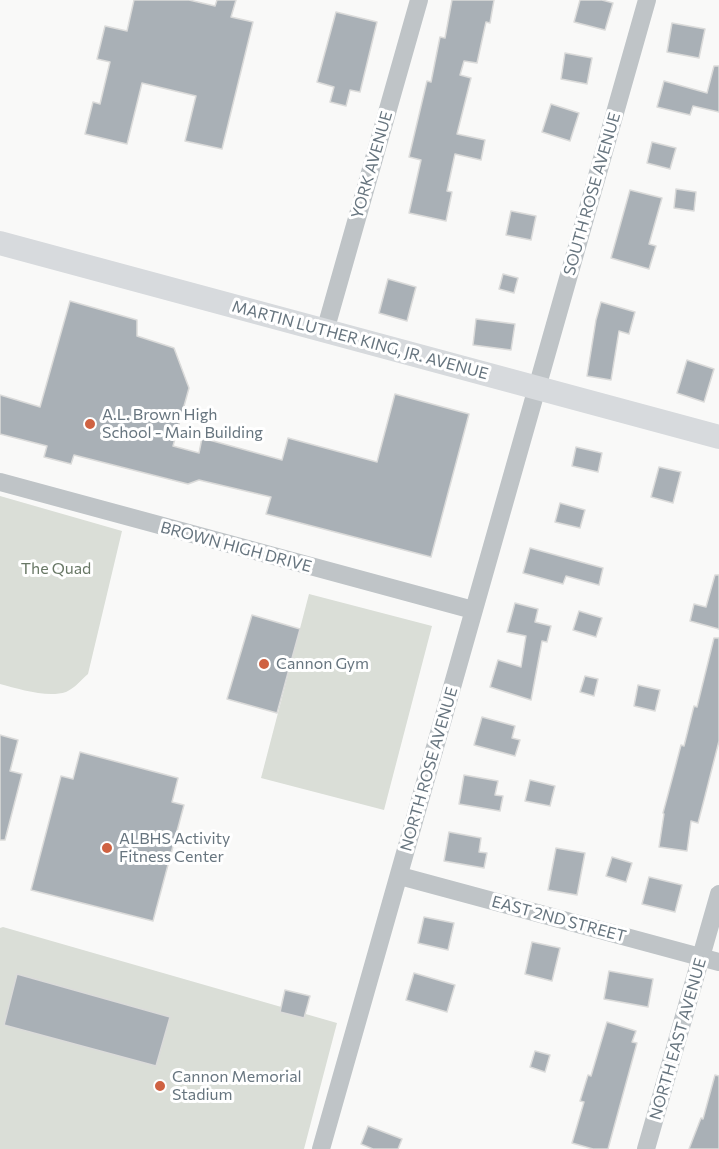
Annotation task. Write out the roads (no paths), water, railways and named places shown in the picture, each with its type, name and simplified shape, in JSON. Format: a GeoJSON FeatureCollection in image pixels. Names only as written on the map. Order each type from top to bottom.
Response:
{"type":"FeatureCollection","features":[{"type":"Feature","properties":{"kind":"main road","name":"MARTIN LUTHER KING, JR. AVENUE"},"geometry":{"type":"LineString","coordinates":[[0,243],[719,437]]}},
{"type":"Feature","properties":{"kind":"street","name":"YORK AVENUE"},"geometry":{"type":"LineString","coordinates":[[325,331],[419,0]]}},
{"type":"Feature","properties":{"kind":"street","name":"SOUTH ROSE AVENUE"},"geometry":{"type":"LineString","coordinates":[[536,388],[647,0]]}},
{"type":"Feature","properties":{"kind":"street","name":"NORTH ROSE AVENUE"},"geometry":{"type":"LineString","coordinates":[[321,1149],[400,876],[536,388]]}},
{"type":"Feature","properties":{"kind":"street","name":"BROWN HIGH DRIVE"},"geometry":{"type":"LineString","coordinates":[[0,482],[473,610]]}},
{"type":"Feature","properties":{"kind":"street","name":"EAST 2ND STREET"},"geometry":{"type":"LineString","coordinates":[[400,876],[710,959]]}},
{"type":"Feature","properties":{"kind":"street","name":"NORTH EAST AVENUE"},"geometry":{"type":"LineString","coordinates":[[646,1149],[710,959],[719,894]]}},
{"type":"Feature","properties":{"kind":"place","name":"A.L. Brown High School - Main Building"},"geometry":{"type":"Point","coordinates":[90,424]}},
{"type":"Feature","properties":{"kind":"place","name":"Cannon Gym"},"geometry":{"type":"Point","coordinates":[264,664]}},
{"type":"Feature","properties":{"kind":"place","name":"ALBHS Activity Fitness Center"},"geometry":{"type":"Point","coordinates":[107,848]}},
{"type":"Feature","properties":{"kind":"place","name":"Cannon Memorial Stadium"},"geometry":{"type":"Point","coordinates":[160,1086]}},
{"type":"Feature","properties":{"kind":"park label","name":"The Quad"},"geometry":{"type":"Point","coordinates":[56,569]}}]}
